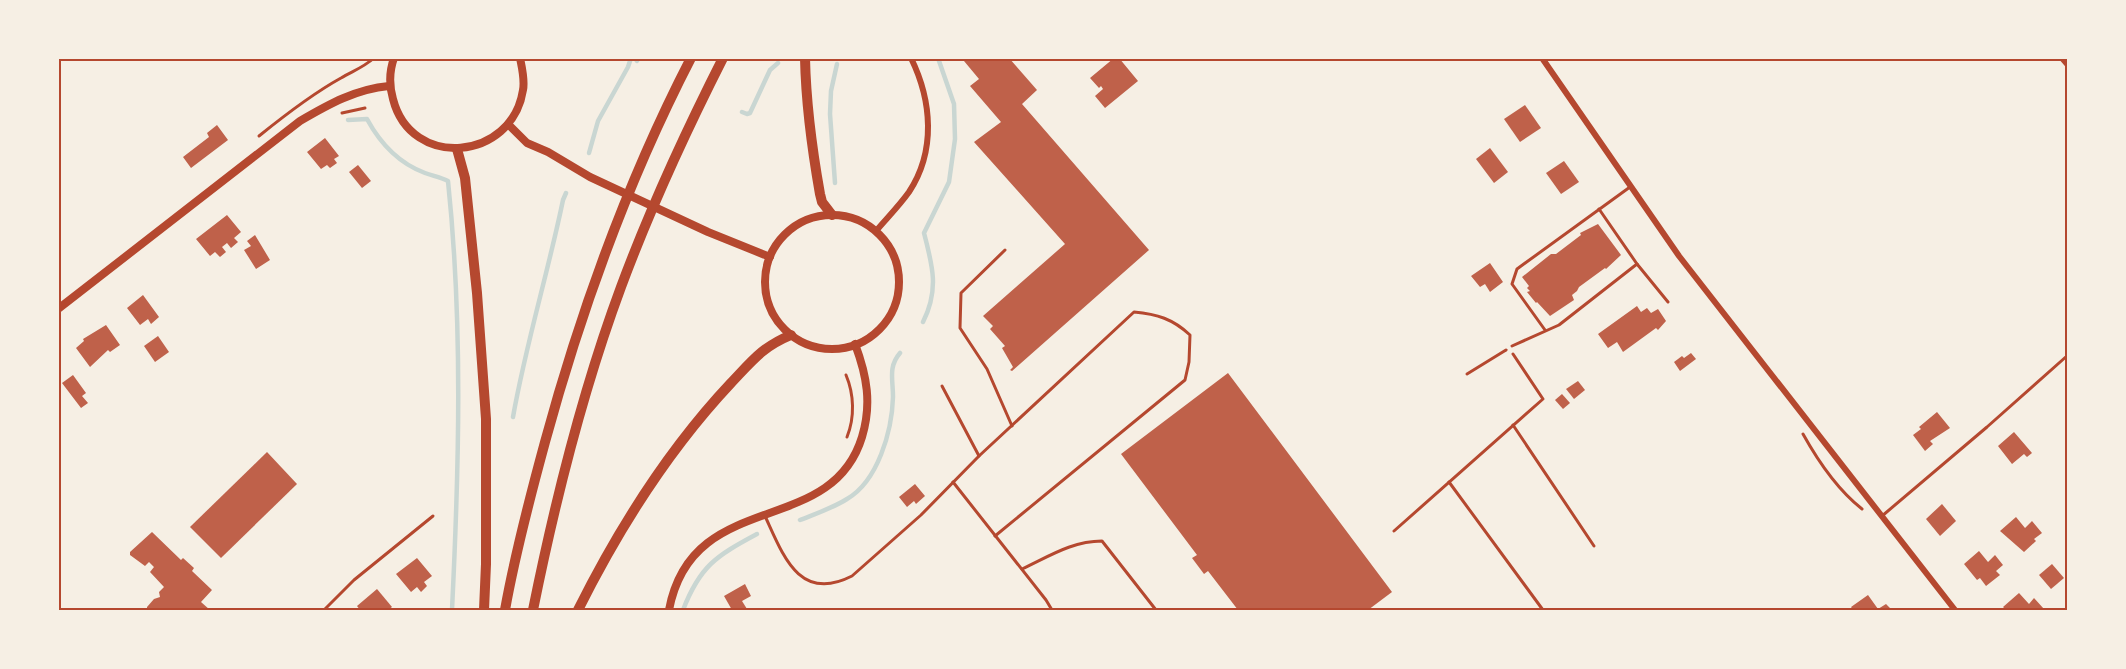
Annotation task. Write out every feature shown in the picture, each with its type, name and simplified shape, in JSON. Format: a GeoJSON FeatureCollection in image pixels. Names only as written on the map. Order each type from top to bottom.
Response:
{"type":"FeatureCollection","features":[{"type":"Feature","properties":{"kind":"highway"},"geometry":{"type":"LineString","coordinates":[[505,610],[529,499],[579,326],[615,225],[639,167],[691,58]]}},
{"type":"Feature","properties":{"kind":"highway"},"geometry":{"type":"LineString","coordinates":[[532,610],[561,485],[587,390],[621,287],[668,175],[723,58]]}},
{"type":"Feature","properties":{"kind":"highway"},"geometry":{"type":"LineString","coordinates":[[805,58],[810,142],[822,202],[832,214]]}},
{"type":"Feature","properties":{"kind":"highway"},"geometry":{"type":"LineString","coordinates":[[457,149],[465,178],[477,293],[485,408],[487,482],[484,610]]}},
{"type":"Feature","properties":{"kind":"highway"},"geometry":{"type":"LineString","coordinates":[[579,610],[629,515],[676,449],[713,402],[765,348],[791,335]]}},
{"type":"Feature","properties":{"kind":"street"},"geometry":{"type":"LineString","coordinates":[[394,58],[389,86],[397,111],[410,128],[430,144],[457,149],[482,144],[508,123],[520,102],[524,88],[520,58]]}},
{"type":"Feature","properties":{"kind":"street"},"geometry":{"type":"LineString","coordinates":[[876,231],[909,191],[921,166],[927,144],[927,102],[911,58]]}},
{"type":"Feature","properties":{"kind":"street"},"geometry":{"type":"LineString","coordinates":[[1542,58],[1679,256],[1955,610]]}},
{"type":"Feature","properties":{"kind":"street"},"geometry":{"type":"LineString","coordinates":[[2062,58],[2067,65]]}},
{"type":"Feature","properties":{"kind":"street"},"geometry":{"type":"LineString","coordinates":[[58,309],[300,121],[332,102],[362,90],[389,86]]}},
{"type":"Feature","properties":{"kind":"street"},"geometry":{"type":"LineString","coordinates":[[508,123],[527,143],[548,152],[590,177],[708,232],[770,257]]}},
{"type":"Feature","properties":{"kind":"street"},"geometry":{"type":"LineString","coordinates":[[832,214],[848,216],[876,231],[887,244],[895,259],[898,276],[898,293],[892,310],[883,324],[870,336],[855,344],[839,348],[822,348],[806,344],[791,335],[778,322],[770,308],[765,291],[770,257],[777,243],[801,222],[816,216],[832,214]]}},
{"type":"Feature","properties":{"kind":"street"},"geometry":{"type":"LineString","coordinates":[[669,610],[679,579],[704,545],[732,527],[806,500],[827,487],[846,468],[858,447],[867,420],[868,395],[864,366],[855,344]]}},
{"type":"Feature","properties":{"kind":"lane"},"geometry":{"type":"LineString","coordinates":[[1545,330],[1512,284],[1517,269],[1630,187]]}},
{"type":"Feature","properties":{"kind":"lane"},"geometry":{"type":"LineString","coordinates":[[1599,210],[1668,302]]}},
{"type":"Feature","properties":{"kind":"lane"},"geometry":{"type":"LineString","coordinates":[[1005,250],[961,293],[960,328],[987,369],[1012,426]]}},
{"type":"Feature","properties":{"kind":"lane"},"geometry":{"type":"LineString","coordinates":[[1512,346],[1559,325],[1638,264]]}},
{"type":"Feature","properties":{"kind":"lane"},"geometry":{"type":"LineString","coordinates":[[764,514],[792,569],[810,581],[832,583],[852,576],[921,515],[979,456],[1134,312],[1154,314],[1177,323],[1190,335],[1189,362],[1185,380],[995,536]]}},
{"type":"Feature","properties":{"kind":"lane"},"geometry":{"type":"LineString","coordinates":[[1882,516],[2067,355]]}},
{"type":"Feature","properties":{"kind":"lane"},"geometry":{"type":"LineString","coordinates":[[942,386],[979,456]]}},
{"type":"Feature","properties":{"kind":"lane"},"geometry":{"type":"LineString","coordinates":[[953,482],[1052,610]]}},
{"type":"Feature","properties":{"kind":"lane"},"geometry":{"type":"LineString","coordinates":[[324,610],[354,580],[433,516]]}},
{"type":"Feature","properties":{"kind":"lane"},"geometry":{"type":"LineString","coordinates":[[1022,569],[1070,546],[1088,541],[1102,541],[1156,610]]}},
{"type":"Feature","properties":{"kind":"path"},"geometry":{"type":"LineString","coordinates":[[1394,531],[1543,399],[1509,348],[1467,374]]}},
{"type":"Feature","properties":{"kind":"path"},"geometry":{"type":"LineString","coordinates":[[844,445],[849,434],[853,412],[852,388],[846,375]]}},
{"type":"Feature","properties":{"kind":"path"},"geometry":{"type":"LineString","coordinates":[[1513,425],[1594,546]]}},
{"type":"Feature","properties":{"kind":"path"},"geometry":{"type":"LineString","coordinates":[[1449,482],[1543,610]]}},
{"type":"Feature","properties":{"kind":"building"},"geometry":{"type":"Polygon","coordinates":[[[967,58],[1009,58],[1037,90],[1022,104],[1149,250],[1012,371],[1010,370],[1013,367],[1002,348],[1005,346],[990,329],[993,326],[983,316],[1065,244],[974,142],[1001,122],[970,86],[979,79],[964,61],[967,58]]]}},
{"type":"Feature","properties":{"kind":"building"},"geometry":{"type":"Polygon","coordinates":[[[1114,58],[1119,58],[1138,81],[1105,108],[1095,96],[1103,89],[1101,86],[1099,88],[1090,78],[1114,58]]]}},
{"type":"Feature","properties":{"kind":"building"},"geometry":{"type":"Polygon","coordinates":[[[1525,105],[1541,128],[1520,142],[1504,119],[1525,105]]]}},
{"type":"Feature","properties":{"kind":"building"},"geometry":{"type":"Polygon","coordinates":[[[217,125],[228,140],[191,168],[183,157],[209,137],[207,133],[217,125]]]}},
{"type":"Feature","properties":{"kind":"building"},"geometry":{"type":"Polygon","coordinates":[[[325,138],[339,156],[334,159],[337,163],[330,168],[327,165],[321,169],[307,152],[325,138]]]}},
{"type":"Feature","properties":{"kind":"building"},"geometry":{"type":"Polygon","coordinates":[[[1490,148],[1508,172],[1494,183],[1476,159],[1490,148]]]}},
{"type":"Feature","properties":{"kind":"building"},"geometry":{"type":"Polygon","coordinates":[[[1564,161],[1579,182],[1561,194],[1546,173],[1564,161]]]}},
{"type":"Feature","properties":{"kind":"building"},"geometry":{"type":"Polygon","coordinates":[[[358,165],[371,181],[362,188],[349,172],[358,165]]]}},
{"type":"Feature","properties":{"kind":"building"},"geometry":{"type":"Polygon","coordinates":[[[227,215],[241,232],[234,238],[238,242],[231,248],[227,243],[222,247],[226,252],[220,257],[215,252],[210,256],[196,239],[227,215]]]}},
{"type":"Feature","properties":{"kind":"building"},"geometry":{"type":"Polygon","coordinates":[[[1598,224],[1621,255],[1606,269],[1579,287],[1572,295],[1574,300],[1550,316],[1527,292],[1530,291],[1527,288],[1529,286],[1522,277],[1551,254],[1556,254],[1581,235],[1580,233],[1598,224]]]}},
{"type":"Feature","properties":{"kind":"building"},"geometry":{"type":"Polygon","coordinates":[[[255,235],[270,260],[256,269],[244,250],[251,246],[247,241],[255,235]]]}},
{"type":"Feature","properties":{"kind":"building"},"geometry":{"type":"Polygon","coordinates":[[[1490,263],[1503,282],[1490,292],[1485,284],[1480,287],[1471,276],[1490,263]]]}},
{"type":"Feature","properties":{"kind":"building"},"geometry":{"type":"Polygon","coordinates":[[[143,295],[159,317],[151,324],[148,319],[140,325],[127,308],[143,295]]]}},
{"type":"Feature","properties":{"kind":"building"},"geometry":{"type":"Polygon","coordinates":[[[1637,306],[1641,312],[1647,308],[1651,313],[1658,309],[1666,321],[1658,330],[1656,328],[1623,352],[1617,342],[1608,348],[1598,334],[1637,306]]]}},
{"type":"Feature","properties":{"kind":"building"},"geometry":{"type":"Polygon","coordinates":[[[106,325],[120,345],[110,352],[108,350],[90,367],[76,348],[84,341],[83,339],[106,325]]]}},
{"type":"Feature","properties":{"kind":"building"},"geometry":{"type":"Polygon","coordinates":[[[158,336],[169,352],[155,362],[144,346],[158,336]]]}},
{"type":"Feature","properties":{"kind":"building"},"geometry":{"type":"Polygon","coordinates":[[[1691,353],[1696,359],[1680,371],[1674,362],[1691,353]]]}},
{"type":"Feature","properties":{"kind":"building"},"geometry":{"type":"Polygon","coordinates":[[[1228,373],[1392,592],[1368,610],[1238,610],[1208,571],[1204,574],[1192,558],[1197,555],[1121,454],[1228,373]]]}},
{"type":"Feature","properties":{"kind":"building"},"geometry":{"type":"Polygon","coordinates":[[[73,375],[86,393],[82,396],[88,403],[81,408],[62,383],[73,375]]]}},
{"type":"Feature","properties":{"kind":"building"},"geometry":{"type":"Polygon","coordinates":[[[1578,381],[1585,390],[1574,399],[1566,389],[1578,381]]]}},
{"type":"Feature","properties":{"kind":"building"},"geometry":{"type":"Polygon","coordinates":[[[1562,394],[1570,403],[1563,409],[1555,400],[1562,394]]]}},
{"type":"Feature","properties":{"kind":"building"},"geometry":{"type":"Polygon","coordinates":[[[1937,412],[1950,428],[1930,441],[1933,444],[1925,451],[1913,435],[1937,412]]]}},
{"type":"Feature","properties":{"kind":"building"},"geometry":{"type":"Polygon","coordinates":[[[2014,432],[2032,453],[2027,457],[2024,454],[2012,464],[1998,446],[2014,432]]]}},
{"type":"Feature","properties":{"kind":"building"},"geometry":{"type":"Polygon","coordinates":[[[267,452],[297,484],[221,558],[190,527],[267,452]]]}},
{"type":"Feature","properties":{"kind":"building"},"geometry":{"type":"Polygon","coordinates":[[[915,484],[925,496],[916,504],[914,501],[907,507],[899,497],[915,484]]]}},
{"type":"Feature","properties":{"kind":"building"},"geometry":{"type":"Polygon","coordinates":[[[1942,504],[1956,521],[1940,536],[1926,519],[1942,504]]]}},
{"type":"Feature","properties":{"kind":"building"},"geometry":{"type":"Polygon","coordinates":[[[2016,517],[2025,528],[2032,521],[2042,533],[2024,552],[2000,531],[2016,517]]]}},
{"type":"Feature","properties":{"kind":"building"},"geometry":{"type":"Polygon","coordinates":[[[152,532],[181,560],[183,558],[194,568],[192,571],[212,590],[201,602],[210,610],[147,610],[154,599],[160,597],[159,592],[164,587],[150,572],[154,567],[149,562],[145,566],[130,555],[130,552],[152,532]]]}},
{"type":"Feature","properties":{"kind":"building"},"geometry":{"type":"Polygon","coordinates":[[[1979,551],[1988,562],[1995,555],[2003,565],[1996,571],[2000,575],[1986,586],[1980,578],[1977,580],[1964,564],[1979,551]]]}},
{"type":"Feature","properties":{"kind":"building"},"geometry":{"type":"Polygon","coordinates":[[[417,558],[432,576],[424,582],[427,586],[421,592],[417,587],[411,592],[396,574],[417,558]]]}},
{"type":"Feature","properties":{"kind":"building"},"geometry":{"type":"Polygon","coordinates":[[[2052,564],[2064,578],[2051,589],[2039,575],[2052,564]]]}},
{"type":"Feature","properties":{"kind":"building"},"geometry":{"type":"Polygon","coordinates":[[[745,584],[751,596],[742,601],[747,609],[732,610],[724,596],[745,584]]]}},
{"type":"Feature","properties":{"kind":"building"},"geometry":{"type":"Polygon","coordinates":[[[377,589],[392,607],[388,610],[360,610],[357,606],[377,589]]]}},
{"type":"Feature","properties":{"kind":"building"},"geometry":{"type":"Polygon","coordinates":[[[2019,593],[2029,604],[2034,598],[2044,609],[2006,610],[2003,607],[2019,593]]]}},
{"type":"Feature","properties":{"kind":"building"},"geometry":{"type":"Polygon","coordinates":[[[1868,595],[1878,609],[1886,604],[1892,610],[1853,610],[1851,607],[1868,595]]]}},
{"type":"Feature","properties":{"kind":"waterway"},"geometry":{"type":"LineString","coordinates":[[589,153],[598,121],[631,58]]}},
{"type":"Feature","properties":{"kind":"waterway"},"geometry":{"type":"LineString","coordinates":[[923,322],[933,289],[930,257],[924,233],[949,182],[955,139],[954,104],[938,58]]}},
{"type":"Feature","properties":{"kind":"waterway"},"geometry":{"type":"LineString","coordinates":[[742,112],[750,113],[770,70],[778,63]]}},
{"type":"Feature","properties":{"kind":"waterway"},"geometry":{"type":"LineString","coordinates":[[835,183],[830,114],[831,91],[837,64]]}},
{"type":"Feature","properties":{"kind":"waterway"},"geometry":{"type":"LineString","coordinates":[[348,120],[367,119],[384,144],[398,158],[415,169],[448,181],[458,342],[452,610]]}},
{"type":"Feature","properties":{"kind":"waterway"},"geometry":{"type":"LineString","coordinates":[[513,417],[566,193]]}},
{"type":"Feature","properties":{"kind":"waterway"},"geometry":{"type":"LineString","coordinates":[[800,520],[847,499],[858,491],[875,468],[890,425],[893,368],[900,353]]}},
{"type":"Feature","properties":{"kind":"waterway"},"geometry":{"type":"LineString","coordinates":[[683,610],[703,572],[720,556],[757,534]]}}]}
